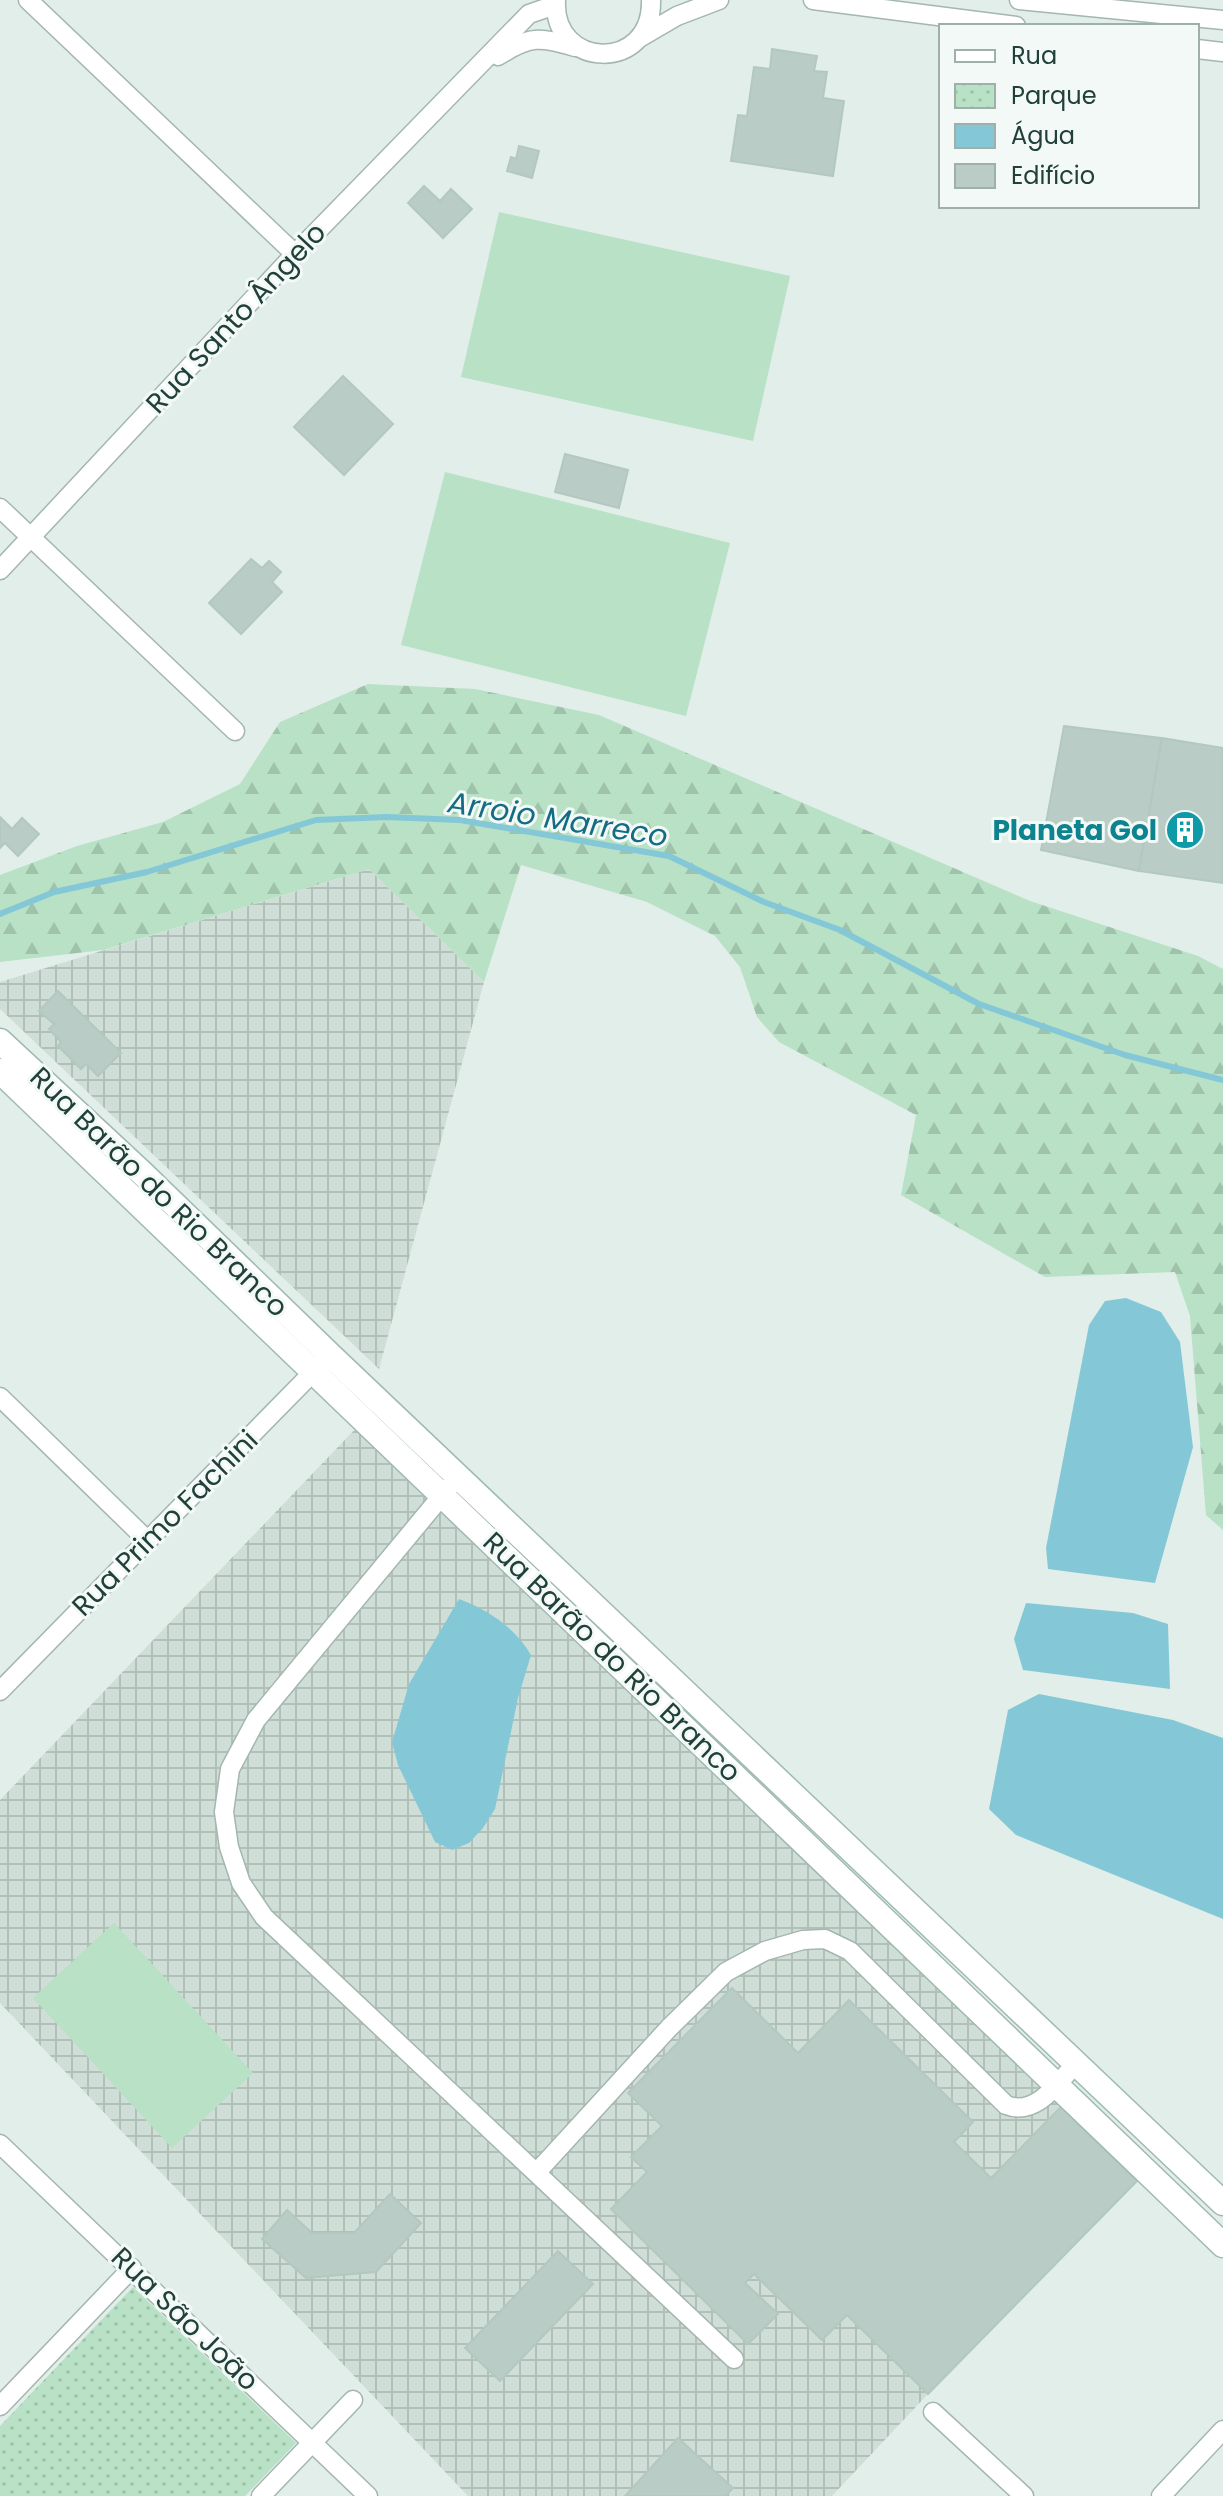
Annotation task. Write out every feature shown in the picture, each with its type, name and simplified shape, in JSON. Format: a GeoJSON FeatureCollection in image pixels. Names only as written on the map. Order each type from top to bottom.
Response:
{"type":"FeatureCollection","features":[{"type":"Feature","properties":{"kind":"main road","name":"Rua Barão do Rio Branco"},"geometry":{"type":"LineString","coordinates":[[0,1041],[142,1173],[322,1364]]}},
{"type":"Feature","properties":{"kind":"main road","name":"Rua Barão do Rio Branco"},"geometry":{"type":"LineString","coordinates":[[0,1071],[870,1868],[1223,2203]]}},
{"type":"Feature","properties":{"kind":"main road","name":"Rua Barão do Rio Branco"},"geometry":{"type":"LineString","coordinates":[[450,1486],[852,1889],[1223,2245]]}},
{"type":"Feature","properties":{"kind":"main road"},"geometry":{"type":"LineString","coordinates":[[852,1889],[870,1868]]}},
{"type":"Feature","properties":{"kind":"street"},"geometry":{"type":"LineString","coordinates":[[28,0],[295,254]]}},
{"type":"Feature","properties":{"kind":"street"},"geometry":{"type":"LineString","coordinates":[[641,37],[648,25],[651,0]]}},
{"type":"Feature","properties":{"kind":"street"},"geometry":{"type":"LineString","coordinates":[[476,70],[516,45],[536,38],[605,54],[630,46],[677,16],[719,0]]}},
{"type":"Feature","properties":{"kind":"street"},"geometry":{"type":"LineString","coordinates":[[813,0],[1000,24]]}},
{"type":"Feature","properties":{"kind":"street"},"geometry":{"type":"LineString","coordinates":[[1019,0],[1183,13],[1223,20]]}},
{"type":"Feature","properties":{"kind":"street"},"geometry":{"type":"LineString","coordinates":[[1167,0],[1183,13]]}},
{"type":"Feature","properties":{"kind":"street"},"geometry":{"type":"LineString","coordinates":[[476,70],[529,14],[555,2],[561,29],[578,47]]}},
{"type":"Feature","properties":{"kind":"street"},"geometry":{"type":"LineString","coordinates":[[1199,49],[1223,52]]}},
{"type":"Feature","properties":{"kind":"street","name":"Rua Santo Ângelo"},"geometry":{"type":"LineString","coordinates":[[0,570],[295,254],[476,70]]}},
{"type":"Feature","properties":{"kind":"street"},"geometry":{"type":"LineString","coordinates":[[0,508],[235,731]]}},
{"type":"Feature","properties":{"kind":"street","name":"Rua Primo Fachini"},"geometry":{"type":"LineString","coordinates":[[0,1691],[322,1364]]}},
{"type":"Feature","properties":{"kind":"street"},"geometry":{"type":"LineString","coordinates":[[0,1397],[148,1541]]}},
{"type":"Feature","properties":{"kind":"street"},"geometry":{"type":"LineString","coordinates":[[450,1486],[256,1720],[230,1769],[224,1812],[229,1847],[241,1883],[264,1917],[734,2359]]}},
{"type":"Feature","properties":{"kind":"street"},"geometry":{"type":"LineString","coordinates":[[537,2172],[669,2028],[726,1972],[765,1951],[803,1940],[825,1939],[850,1951],[1006,2105],[1017,2110],[1026,2109],[1057,2085],[1076,2063]]}},
{"type":"Feature","properties":{"kind":"street","name":"Rua São João"},"geometry":{"type":"LineString","coordinates":[[0,2144],[368,2496]]}},
{"type":"Feature","properties":{"kind":"street"},"geometry":{"type":"LineString","coordinates":[[0,2406],[132,2268]]}},
{"type":"Feature","properties":{"kind":"street"},"geometry":{"type":"LineString","coordinates":[[261,2496],[353,2400]]}},
{"type":"Feature","properties":{"kind":"street"},"geometry":{"type":"LineString","coordinates":[[933,2412],[1024,2496]]}},
{"type":"Feature","properties":{"kind":"street"},"geometry":{"type":"LineString","coordinates":[[1161,2496],[1223,2430]]}},
{"type":"Feature","properties":{"kind":"shaded area"},"geometry":{"type":"Polygon","coordinates":[[[369,869],[484,982],[379,1369],[0,1009],[0,982],[369,869]]]}},
{"type":"Feature","properties":{"kind":"shaded area"},"geometry":{"type":"Polygon","coordinates":[[[360,1424],[1137,2181],[832,2496],[468,2496],[0,2003],[0,1800],[360,1424]]]}},
{"type":"Feature","properties":{"kind":"green space"},"geometry":{"type":"Polygon","coordinates":[[[499,212],[790,276],[753,441],[461,377],[499,212]]]}},
{"type":"Feature","properties":{"kind":"green space"},"geometry":{"type":"Polygon","coordinates":[[[445,472],[730,543],[686,716],[401,645],[445,472]]]}},
{"type":"Feature","properties":{"kind":"green space"},"geometry":{"type":"Polygon","coordinates":[[[368,684],[475,689],[599,715],[1030,901],[1198,956],[1223,969],[1223,1530],[1206,1515],[1190,1316],[1175,1272],[1045,1277],[901,1195],[916,1115],[779,1042],[757,1017],[740,967],[715,936],[647,902],[521,865],[484,982],[369,869],[103,950],[0,962],[0,875],[77,846],[163,822],[240,784],[280,722],[368,684]]]}},
{"type":"Feature","properties":{"kind":"green space"},"geometry":{"type":"Polygon","coordinates":[[[114,1923],[253,2073],[172,2148],[33,1998],[114,1923]]]}},
{"type":"Feature","properties":{"kind":"green space"},"geometry":{"type":"Polygon","coordinates":[[[133,2287],[296,2443],[245,2496],[0,2496],[0,2426],[133,2287]]]}},
{"type":"Feature","properties":{"kind":"water"},"geometry":{"type":"Polygon","coordinates":[[[1126,1298],[1161,1312],[1180,1342],[1193,1447],[1155,1583],[1048,1569],[1046,1548],[1089,1325],[1105,1301],[1126,1298]]]}},
{"type":"Feature","properties":{"kind":"water"},"geometry":{"type":"Polygon","coordinates":[[[459,1599],[500,1621],[517,1636],[531,1655],[518,1698],[495,1809],[469,1843],[452,1850],[435,1842],[398,1765],[392,1742],[409,1684],[459,1599]]]}},
{"type":"Feature","properties":{"kind":"water"},"geometry":{"type":"Polygon","coordinates":[[[1026,1603],[1133,1613],[1168,1624],[1170,1689],[1023,1670],[1014,1639],[1026,1603]]]}},
{"type":"Feature","properties":{"kind":"water"},"geometry":{"type":"Polygon","coordinates":[[[1039,1694],[1173,1720],[1223,1738],[1223,1919],[1016,1835],[989,1809],[1008,1710],[1039,1694]]]}},
{"type":"Feature","properties":{"kind":"building"},"geometry":{"type":"Polygon","coordinates":[[[772,49],[817,56],[814,71],[827,72],[823,98],[844,101],[833,176],[731,161],[738,115],[747,116],[754,67],[770,69],[772,49]]]}},
{"type":"Feature","properties":{"kind":"building"},"geometry":{"type":"Polygon","coordinates":[[[519,146],[539,151],[532,178],[507,171],[511,157],[516,159],[519,146]]]}},
{"type":"Feature","properties":{"kind":"building"},"geometry":{"type":"Polygon","coordinates":[[[424,186],[440,201],[451,189],[472,209],[443,238],[408,203],[424,186]]]}},
{"type":"Feature","properties":{"kind":"building"},"geometry":{"type":"Polygon","coordinates":[[[343,376],[393,424],[344,475],[294,427],[343,376]]]}},
{"type":"Feature","properties":{"kind":"building"},"geometry":{"type":"Polygon","coordinates":[[[565,454],[628,470],[619,508],[555,492],[565,454]]]}},
{"type":"Feature","properties":{"kind":"building"},"geometry":{"type":"Polygon","coordinates":[[[251,559],[262,568],[269,561],[281,572],[272,582],[282,592],[241,634],[209,603],[251,559]]]}},
{"type":"Feature","properties":{"kind":"building"},"geometry":{"type":"Polygon","coordinates":[[[1064,726],[1162,738],[1139,871],[1041,850],[1064,726]]]}},
{"type":"Feature","properties":{"kind":"building","name":"Planeta Gol"},"geometry":{"type":"Polygon","coordinates":[[[1162,738],[1223,748],[1223,883],[1139,871],[1162,738]]]}},
{"type":"Feature","properties":{"kind":"building"},"geometry":{"type":"Polygon","coordinates":[[[0,817],[12,829],[22,818],[39,834],[18,856],[5,843],[0,848],[0,817]]]}},
{"type":"Feature","properties":{"kind":"building"},"geometry":{"type":"Polygon","coordinates":[[[58,991],[121,1053],[98,1076],[86,1064],[81,1069],[58,1046],[61,1042],[49,1029],[54,1024],[39,1011],[58,991]]]}},
{"type":"Feature","properties":{"kind":"building"},"geometry":{"type":"Polygon","coordinates":[[[732,1988],[798,2053],[849,2000],[973,2122],[954,2142],[991,2178],[1061,2107],[1137,2181],[928,2394],[847,2315],[822,2340],[754,2274],[745,2283],[778,2314],[748,2344],[611,2209],[647,2172],[631,2157],[662,2126],[628,2093],[732,1988]]]}},
{"type":"Feature","properties":{"kind":"building"},"geometry":{"type":"Polygon","coordinates":[[[390,2194],[421,2223],[376,2272],[306,2278],[262,2239],[287,2210],[312,2233],[354,2233],[390,2194]]]}},
{"type":"Feature","properties":{"kind":"building"},"geometry":{"type":"Polygon","coordinates":[[[558,2251],[593,2284],[500,2381],[465,2348],[558,2251]]]}},
{"type":"Feature","properties":{"kind":"building"},"geometry":{"type":"Polygon","coordinates":[[[678,2438],[733,2488],[725,2496],[625,2496],[678,2438]]]}},
{"type":"Feature","properties":{"kind":"waterway","name":"Arroio Marreco"},"geometry":{"type":"LineString","coordinates":[[0,914],[54,892],[147,872],[316,820],[386,817],[460,820],[669,856],[764,902],[840,930],[979,1004],[1125,1055],[1223,1080]]}},
{"type":"Feature","properties":{"kind":"place","name":"Planeta Gol"},"geometry":{"type":"Point","coordinates":[1185,830]}}]}
